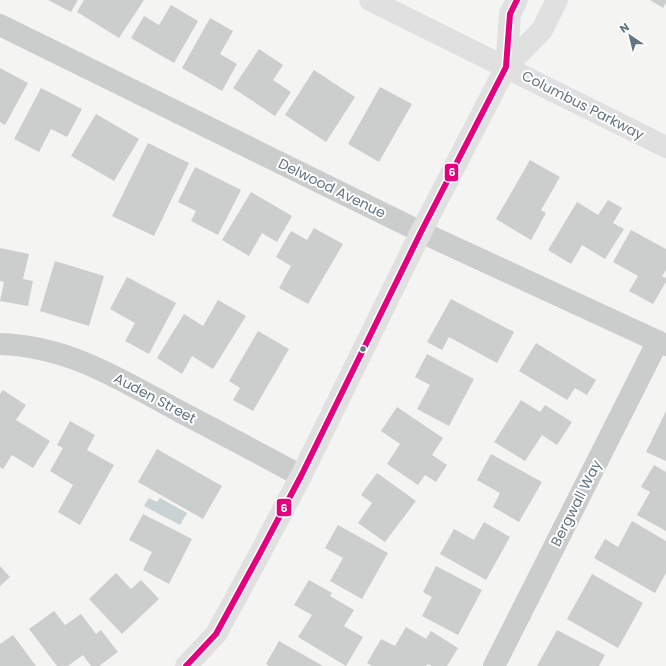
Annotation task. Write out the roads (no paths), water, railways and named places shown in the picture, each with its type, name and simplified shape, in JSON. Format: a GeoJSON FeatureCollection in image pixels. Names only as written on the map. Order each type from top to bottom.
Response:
{"type":"FeatureCollection","features":[{"type":"Feature","properties":{"kind":"main road","name":"Columbus Parkway"},"geometry":{"type":"LineString","coordinates":[[370,0],[506,66],[666,147]]}},
{"type":"Feature","properties":{"kind":"main road"},"geometry":{"type":"LineString","coordinates":[[506,66],[510,14],[518,0]]}},
{"type":"Feature","properties":{"kind":"main road"},"geometry":{"type":"LineString","coordinates":[[186,666],[216,634],[301,476],[421,232],[506,66],[542,30],[558,0]]}},
{"type":"Feature","properties":{"kind":"street","name":"Delwood Avenue"},"geometry":{"type":"LineString","coordinates":[[0,25],[421,232],[662,343]]}},
{"type":"Feature","properties":{"kind":"street","name":"Bergwall Way"},"geometry":{"type":"LineString","coordinates":[[494,666],[662,343]]}},
{"type":"Feature","properties":{"kind":"street","name":"Auden Street"},"geometry":{"type":"LineString","coordinates":[[0,344],[17,345],[52,351],[96,366],[301,476]]}}]}
